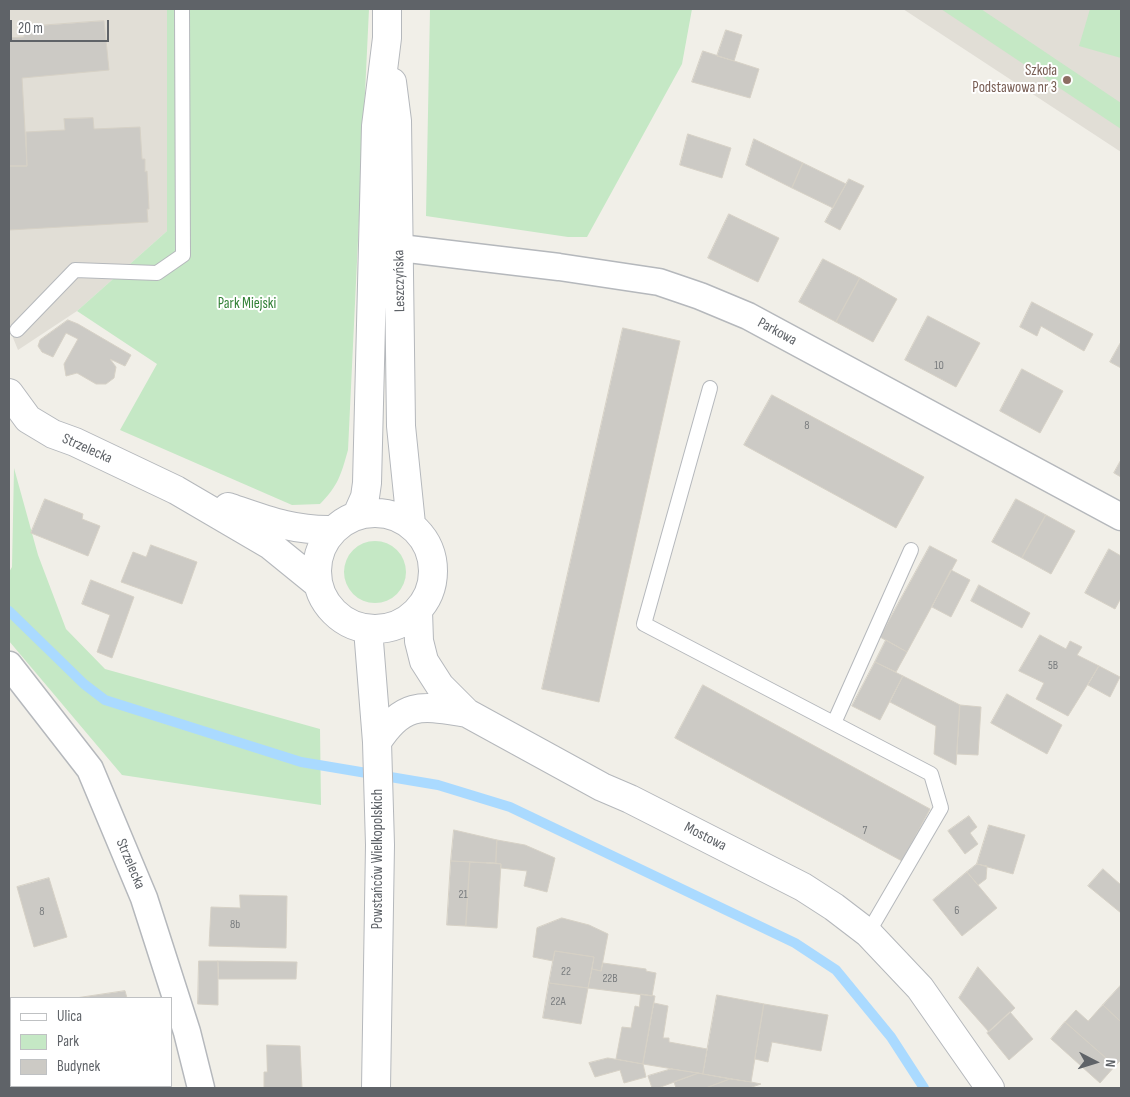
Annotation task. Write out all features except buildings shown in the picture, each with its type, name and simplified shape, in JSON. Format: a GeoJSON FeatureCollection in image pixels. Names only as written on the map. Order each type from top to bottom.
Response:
{"type":"FeatureCollection","features":[{"type":"Feature","properties":{"kind":"street","name":"Leszczyńska"},"geometry":{"type":"LineString","coordinates":[[387,9],[387,38],[397,121],[402,426],[411,524]]}},
{"type":"Feature","properties":{"kind":"street","name":"Leszczyńska"},"geometry":{"type":"LineString","coordinates":[[357,515],[365,497],[367,483],[376,126],[387,38]]}},
{"type":"Feature","properties":{"kind":"street","name":"Parkowa"},"geometry":{"type":"LineString","coordinates":[[400,248],[659,282],[700,296],[748,316],[1121,517]]}},
{"type":"Feature","properties":{"kind":"street","name":"Strzelecka"},"geometry":{"type":"LineString","coordinates":[[9,393],[28,419],[53,434],[75,442],[176,490],[270,545],[318,584]]}},
{"type":"Feature","properties":{"kind":"street","name":"Strzelecka"},"geometry":{"type":"LineString","coordinates":[[176,490],[281,525],[311,530],[333,530]]}},
{"type":"Feature","properties":{"kind":"street"},"geometry":{"type":"LineString","coordinates":[[376,512],[394,516],[411,524],[424,539],[432,556],[434,576],[429,595],[418,611],[404,622],[386,629],[368,629],[354,626],[342,619],[331,609],[323,597],[318,584],[317,569],[319,555],[333,530],[357,515],[376,512]]}},
{"type":"Feature","properties":{"kind":"street","name":"Mostowa"},"geometry":{"type":"LineString","coordinates":[[418,611],[418,641],[424,661],[440,686],[467,713],[602,787],[630,799],[803,887],[834,907],[868,933],[920,988],[990,1088]]}},
{"type":"Feature","properties":{"kind":"street","name":"Powstańców Wielkopolskich"},"geometry":{"type":"LineString","coordinates":[[368,629],[377,742],[380,845],[376,1088]]}},
{"type":"Feature","properties":{"kind":"street","name":"Strzelecka"},"geometry":{"type":"LineString","coordinates":[[9,664],[90,769],[144,898],[187,1032],[201,1088]]}},
{"type":"Feature","properties":{"kind":"street"},"geometry":{"type":"LineString","coordinates":[[377,742],[387,726],[399,715],[416,708],[432,708],[467,713]]}},
{"type":"Feature","properties":{"kind":"lane"},"geometry":{"type":"LineString","coordinates":[[17,330],[75,270],[157,273],[183,255],[182,9]]}},
{"type":"Feature","properties":{"kind":"lane"},"geometry":{"type":"LineString","coordinates":[[710,388],[644,624],[931,774],[940,808],[868,933]]}},
{"type":"Feature","properties":{"kind":"lane"},"geometry":{"type":"LineString","coordinates":[[834,723],[911,550]]}},
{"type":"Feature","properties":{"kind":"shaded area"},"geometry":{"type":"Polygon","coordinates":[[[9,9],[167,9],[167,231],[77,311],[18,350],[9,328],[9,9]]]}},
{"type":"Feature","properties":{"kind":"shaded area","name":"Szkoła Podstawowa nr 3"},"geometry":{"type":"Polygon","coordinates":[[[903,9],[1121,9],[1121,152],[903,9]]]}},
{"type":"Feature","properties":{"kind":"green space","name":"Park Miejski"},"geometry":{"type":"Polygon","coordinates":[[[167,9],[369,9],[348,450],[338,480],[320,504],[292,505],[120,430],[157,364],[77,311],[167,231],[167,9]]]}},
{"type":"Feature","properties":{"kind":"green space"},"geometry":{"type":"Polygon","coordinates":[[[430,9],[692,9],[682,64],[587,237],[568,237],[426,216],[430,9]]]}},
{"type":"Feature","properties":{"kind":"green space"},"geometry":{"type":"Polygon","coordinates":[[[941,9],[981,9],[1121,103],[1121,129],[941,9]]]}},
{"type":"Feature","properties":{"kind":"green space"},"geometry":{"type":"Polygon","coordinates":[[[1090,9],[1121,9],[1121,58],[1079,46],[1090,9]]]}},
{"type":"Feature","properties":{"kind":"green space"},"geometry":{"type":"Polygon","coordinates":[[[14,468],[38,555],[66,629],[105,669],[320,729],[321,805],[122,775],[9,641],[9,572],[12,567],[14,468]]]}},
{"type":"Feature","properties":{"kind":"green space"},"geometry":{"type":"Polygon","coordinates":[[[375,541],[392,546],[397,550],[401,555],[406,572],[401,589],[397,594],[392,598],[375,603],[358,598],[353,594],[349,589],[344,572],[349,555],[353,550],[358,546],[375,541]]]}},
{"type":"Feature","properties":{"kind":"waterway"},"geometry":{"type":"LineString","coordinates":[[9,611],[84,684],[105,700],[301,762],[438,785],[510,807],[795,943],[836,970],[891,1037],[924,1088]]}},
{"type":"Feature","properties":{"kind":"place","name":"Szkoła Podstawowa nr 3"},"geometry":{"type":"Point","coordinates":[1067,80]}}]}
